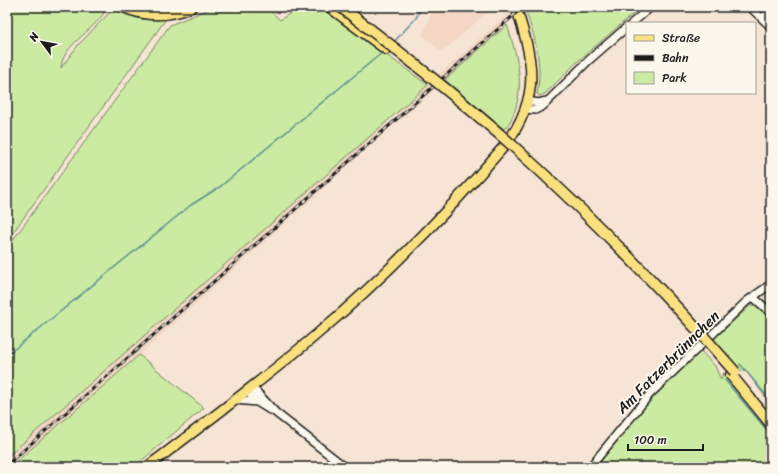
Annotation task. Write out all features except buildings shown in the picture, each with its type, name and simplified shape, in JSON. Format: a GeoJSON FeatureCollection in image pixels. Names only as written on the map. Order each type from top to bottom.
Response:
{"type":"FeatureCollection","features":[{"type":"Feature","properties":{"kind":"highway"},"geometry":{"type":"LineString","coordinates":[[124,7],[138,12],[156,14],[172,13],[191,7]]}},
{"type":"Feature","properties":{"kind":"highway"},"geometry":{"type":"LineString","coordinates":[[330,7],[428,81],[547,185],[679,315],[771,414]]}},
{"type":"Feature","properties":{"kind":"highway"},"geometry":{"type":"LineString","coordinates":[[341,7],[463,103],[560,188],[649,277],[733,374],[771,424]]}},
{"type":"Feature","properties":{"kind":"main road"},"geometry":{"type":"LineString","coordinates":[[147,467],[250,389],[337,317],[418,240],[506,144],[516,130],[527,105],[531,83],[531,57],[516,7]]}},
{"type":"Feature","properties":{"kind":"street"},"geometry":{"type":"LineString","coordinates":[[633,22],[652,7]]}},
{"type":"Feature","properties":{"kind":"street"},"geometry":{"type":"LineString","coordinates":[[750,7],[771,27]]}},
{"type":"Feature","properties":{"kind":"street"},"geometry":{"type":"LineString","coordinates":[[762,18],[771,10]]}},
{"type":"Feature","properties":{"kind":"street"},"geometry":{"type":"LineString","coordinates":[[527,105],[538,110],[589,60],[626,28]]}},
{"type":"Feature","properties":{"kind":"street","name":"Am Fatzerbrünnchen"},"geometry":{"type":"LineString","coordinates":[[590,467],[650,394],[753,297],[771,284]]}},
{"type":"Feature","properties":{"kind":"street"},"geometry":{"type":"LineString","coordinates":[[753,297],[771,313]]}},
{"type":"Feature","properties":{"kind":"street"},"geometry":{"type":"LineString","coordinates":[[250,389],[258,402]]}},
{"type":"Feature","properties":{"kind":"street"},"geometry":{"type":"LineString","coordinates":[[250,389],[276,413],[345,467]]}},
{"type":"Feature","properties":{"kind":"street"},"geometry":{"type":"LineString","coordinates":[[235,400],[258,402],[276,413]]}},
{"type":"Feature","properties":{"kind":"shaded area"},"geometry":{"type":"Polygon","coordinates":[[[493,7],[442,52],[422,35],[433,10],[429,8],[493,7]]]}},
{"type":"Feature","properties":{"kind":"shaded area"},"geometry":{"type":"Polygon","coordinates":[[[511,11],[513,19],[400,120],[394,114],[511,11]]]}},
{"type":"Feature","properties":{"kind":"shaded area"},"geometry":{"type":"Polygon","coordinates":[[[386,121],[391,127],[139,355],[10,467],[7,467],[7,457],[386,121]]]}},
{"type":"Feature","properties":{"kind":"green space"},"geometry":{"type":"Polygon","coordinates":[[[7,7],[107,7],[97,22],[67,51],[61,68],[78,45],[114,8],[141,18],[166,19],[7,241],[7,7]]]}},
{"type":"Feature","properties":{"kind":"green space"},"geometry":{"type":"Polygon","coordinates":[[[214,7],[266,7],[280,20],[299,7],[320,7],[428,85],[7,457],[7,248],[170,25],[214,7]]]}},
{"type":"Feature","properties":{"kind":"green space"},"geometry":{"type":"Polygon","coordinates":[[[527,7],[641,7],[577,62],[546,93],[540,96],[537,94],[539,72],[537,51],[525,9],[527,7]]]}},
{"type":"Feature","properties":{"kind":"green space"},"geometry":{"type":"Polygon","coordinates":[[[507,25],[518,67],[519,88],[515,110],[509,123],[504,129],[445,80],[507,25]]]}},
{"type":"Feature","properties":{"kind":"green space"},"geometry":{"type":"Polygon","coordinates":[[[751,305],[759,306],[771,317],[771,405],[747,372],[741,371],[714,339],[751,305]]]}},
{"type":"Feature","properties":{"kind":"green space"},"geometry":{"type":"Polygon","coordinates":[[[701,351],[715,366],[721,380],[723,373],[771,433],[771,467],[596,467],[648,403],[701,351]]]}},
{"type":"Feature","properties":{"kind":"green space"},"geometry":{"type":"Polygon","coordinates":[[[139,355],[204,408],[134,467],[10,467],[139,355]]]}},
{"type":"Feature","properties":{"kind":"waterway"},"geometry":{"type":"LineString","coordinates":[[393,43],[416,18],[421,7]]}},
{"type":"Feature","properties":{"kind":"waterway"},"geometry":{"type":"LineString","coordinates":[[7,355],[191,205],[221,186],[383,52]]}},
{"type":"Feature","properties":{"kind":"waterway"},"geometry":{"type":"LineString","coordinates":[[740,364],[771,401]]}},
{"type":"Feature","properties":{"kind":"waterway"},"geometry":{"type":"LineString","coordinates":[[725,380],[771,435]]}},
{"type":"Feature","properties":{"kind":"railway"},"geometry":{"type":"LineString","coordinates":[[7,465],[523,7]]}}]}
